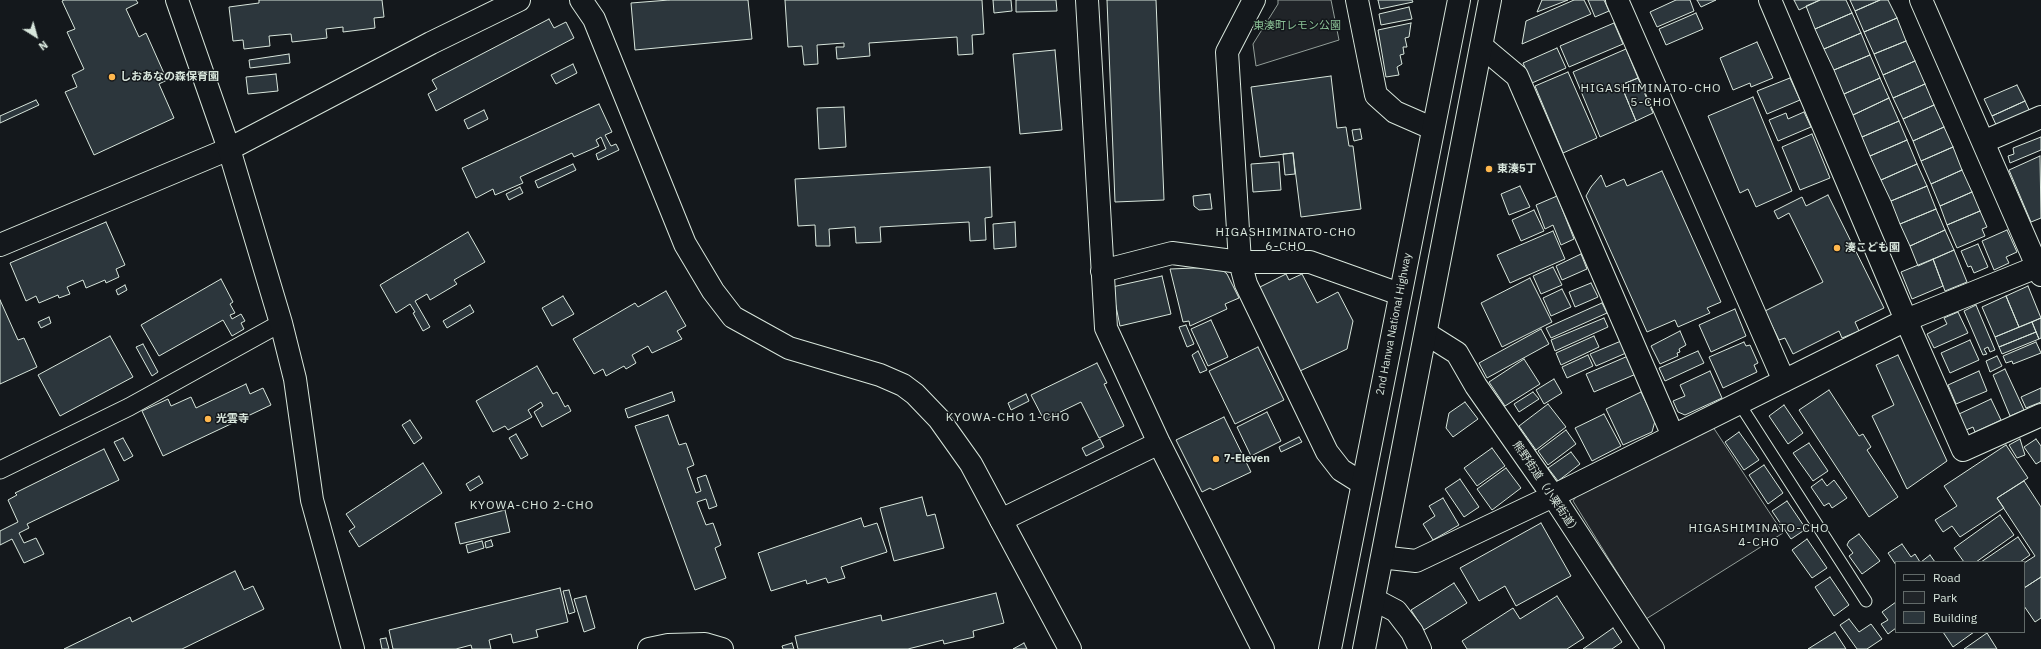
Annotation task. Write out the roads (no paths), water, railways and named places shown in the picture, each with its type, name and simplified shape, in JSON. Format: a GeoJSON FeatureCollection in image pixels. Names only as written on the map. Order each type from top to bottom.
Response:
{"type":"FeatureCollection","features":[{"type":"Feature","properties":{"kind":"main road"},"geometry":{"type":"LineString","coordinates":[[177,0],[229,148],[281,323],[295,379],[312,500],[353,649]]}},
{"type":"Feature","properties":{"kind":"main road"},"geometry":{"type":"LineString","coordinates":[[0,245],[229,148],[431,43],[519,0]]}},
{"type":"Feature","properties":{"kind":"main road"},"geometry":{"type":"LineString","coordinates":[[581,0],[594,19],[685,244],[713,291],[733,318],[789,348],[880,375],[903,385],[915,394],[939,419],[971,464],[1070,649]]}},
{"type":"Feature","properties":{"kind":"main road"},"geometry":{"type":"LineString","coordinates":[[1087,0],[1106,328],[1159,443],[1263,649]]}},
{"type":"Feature","properties":{"kind":"main road"},"geometry":{"type":"LineString","coordinates":[[1254,0],[1227,52],[1240,262],[1246,284],[1327,452],[1341,470],[1357,480]]}},
{"type":"Feature","properties":{"kind":"main road"},"geometry":{"type":"LineString","coordinates":[[1357,0],[1376,95],[1395,112],[1427,126]]}},
{"type":"Feature","properties":{"kind":"main road","name":"2nd Hanwa National Highway"},"geometry":{"type":"LineString","coordinates":[[1330,649],[1459,0]]}},
{"type":"Feature","properties":{"kind":"main road"},"geometry":{"type":"LineString","coordinates":[[1364,649],[1490,0]]}},
{"type":"Feature","properties":{"kind":"main road"},"geometry":{"type":"LineString","coordinates":[[1617,0],[1784,381]]}},
{"type":"Feature","properties":{"kind":"main road"},"geometry":{"type":"LineString","coordinates":[[1770,0],[1963,450],[2041,415]]}},
{"type":"Feature","properties":{"kind":"main road"},"geometry":{"type":"LineString","coordinates":[[1389,558],[1416,560],[1553,496],[1906,320],[2039,271],[1921,0]]}},
{"type":"Feature","properties":{"kind":"main road"},"geometry":{"type":"LineString","coordinates":[[1486,50],[1517,76],[1673,436]]}},
{"type":"Feature","properties":{"kind":"main road"},"geometry":{"type":"LineString","coordinates":[[1983,142],[2041,117]]}},
{"type":"Feature","properties":{"kind":"main road"},"geometry":{"type":"LineString","coordinates":[[1102,271],[1172,253],[1240,262],[1310,262],[1394,292]]}},
{"type":"Feature","properties":{"kind":"main road","name":"熊野街道（小栗街道）"},"geometry":{"type":"LineString","coordinates":[[1430,336],[1457,353],[1476,386],[1553,496],[1653,649]]}},
{"type":"Feature","properties":{"kind":"main road"},"geometry":{"type":"LineString","coordinates":[[1001,520],[1159,443]]}},
{"type":"Feature","properties":{"kind":"main road"},"geometry":{"type":"LineString","coordinates":[[1377,601],[1396,611],[1412,632],[1420,649]]}},
{"type":"Feature","properties":{"kind":"main road"},"geometry":{"type":"LineString","coordinates":[[649,649],[668,645],[705,644],[722,649]]}},
{"type":"Feature","properties":{"kind":"street"},"geometry":{"type":"LineString","coordinates":[[0,470],[129,407],[281,323]]}},
{"type":"Feature","properties":{"kind":"lane"},"geometry":{"type":"LineString","coordinates":[[1739,403],[1866,601]]}},
{"type":"Feature","properties":{"kind":"place","name":"しおあなの森保育園"},"geometry":{"type":"Point","coordinates":[112,77]}},
{"type":"Feature","properties":{"kind":"place","name":"東湊5丁"},"geometry":{"type":"Point","coordinates":[1489,169]}},
{"type":"Feature","properties":{"kind":"place","name":"湊こども園"},"geometry":{"type":"Point","coordinates":[1837,248]}},
{"type":"Feature","properties":{"kind":"place","name":"光雲寺"},"geometry":{"type":"Point","coordinates":[208,419]}},
{"type":"Feature","properties":{"kind":"place","name":"7-Eleven"},"geometry":{"type":"Point","coordinates":[1216,459]}},
{"type":"Feature","properties":{"kind":"district","name":"HIGASHIMINATO-CHO 5-CHO"},"geometry":{"type":"Point","coordinates":[1651,96]}},
{"type":"Feature","properties":{"kind":"district","name":"HIGASHIMINATO-CHO 6-CHO"},"geometry":{"type":"Point","coordinates":[1286,240]}},
{"type":"Feature","properties":{"kind":"district","name":"KYOWA-CHO 1-CHO"},"geometry":{"type":"Point","coordinates":[1008,418]}},
{"type":"Feature","properties":{"kind":"district","name":"KYOWA-CHO 2-CHO"},"geometry":{"type":"Point","coordinates":[532,506]}},
{"type":"Feature","properties":{"kind":"district","name":"HIGASHIMINATO-CHO 4-CHO"},"geometry":{"type":"Point","coordinates":[1759,536]}},
{"type":"Feature","properties":{"kind":"park label","name":"東湊町レモン公園"},"geometry":{"type":"Point","coordinates":[1297,26]}}]}
